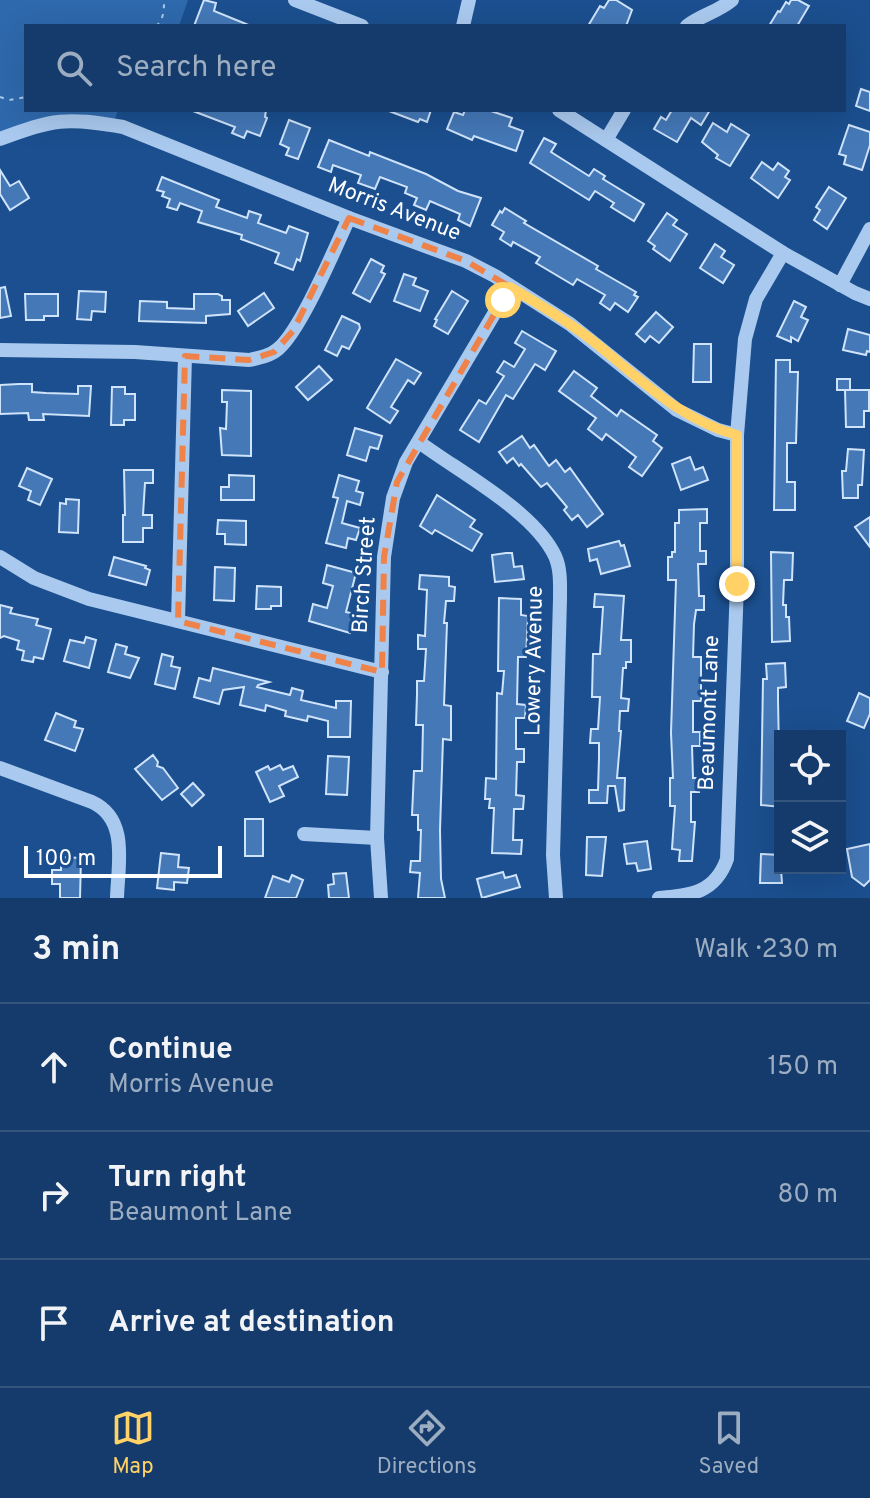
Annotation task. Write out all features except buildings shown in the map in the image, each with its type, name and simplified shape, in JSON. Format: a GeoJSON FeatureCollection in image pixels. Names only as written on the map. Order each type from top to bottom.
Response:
{"type":"FeatureCollection","features":[{"type":"Feature","properties":{"kind":"street"},"geometry":{"type":"LineString","coordinates":[[295,0],[314,4],[358,24]]}},
{"type":"Feature","properties":{"kind":"street"},"geometry":{"type":"LineString","coordinates":[[463,24],[469,0]]}},
{"type":"Feature","properties":{"kind":"street"},"geometry":{"type":"LineString","coordinates":[[690,24],[732,0]]}},
{"type":"Feature","properties":{"kind":"street"},"geometry":{"type":"LineString","coordinates":[[562,112],[783,253],[870,299]]}},
{"type":"Feature","properties":{"kind":"street"},"geometry":{"type":"LineString","coordinates":[[606,140],[623,112]]}},
{"type":"Feature","properties":{"kind":"street","name":"Morris Avenue"},"geometry":{"type":"LineString","coordinates":[[0,139],[54,121],[88,121],[123,127],[349,218],[466,261],[570,324],[677,410],[718,430],[737,435]]}},
{"type":"Feature","properties":{"kind":"street"},"geometry":{"type":"LineString","coordinates":[[0,350],[135,352],[249,360],[274,352],[293,331],[349,218]]}},
{"type":"Feature","properties":{"kind":"street"},"geometry":{"type":"LineString","coordinates":[[840,285],[870,229]]}},
{"type":"Feature","properties":{"kind":"street","name":"Beaumont Lane"},"geometry":{"type":"LineString","coordinates":[[659,898],[704,889],[719,877],[727,859],[737,584],[737,435],[745,339],[756,299],[783,253]]}},
{"type":"Feature","properties":{"kind":"street","name":"Birch Street"},"geometry":{"type":"LineString","coordinates":[[381,898],[377,838],[385,540],[397,482],[510,287]]}},
{"type":"Feature","properties":{"kind":"street"},"geometry":{"type":"LineString","coordinates":[[178,621],[185,356]]}},
{"type":"Feature","properties":{"kind":"street","name":"Lowery Avenue"},"geometry":{"type":"LineString","coordinates":[[419,442],[512,507],[538,530],[555,556],[560,578],[553,855],[556,898]]}},
{"type":"Feature","properties":{"kind":"street"},"geometry":{"type":"LineString","coordinates":[[0,557],[34,578],[89,599],[382,672]]}},
{"type":"Feature","properties":{"kind":"street"},"geometry":{"type":"LineString","coordinates":[[0,768],[103,807],[111,816],[119,842],[117,898]]}},
{"type":"Feature","properties":{"kind":"street"},"geometry":{"type":"LineString","coordinates":[[304,834],[377,838]]}},
{"type":"Feature","properties":{"kind":"path"},"geometry":{"type":"LineString","coordinates":[[157,24],[164,12],[164,0]]}},
{"type":"Feature","properties":{"kind":"path"},"geometry":{"type":"LineString","coordinates":[[0,97],[9,100],[24,97]]}},
{"type":"Feature","properties":{"kind":"highlighted area"},"geometry":{"type":"Polygon","coordinates":[[[349,218],[466,261],[510,287],[397,482],[384,557],[382,672],[178,621],[185,356],[249,360],[274,352],[293,331],[349,218]]]}},
{"type":"Feature","properties":{"kind":"shaded area"},"geometry":{"type":"Polygon","coordinates":[[[0,0],[188,0],[180,24],[24,24],[24,112],[117,112],[113,125],[88,121],[0,139],[0,0]]]}},
{"type":"Feature","properties":{"kind":"route"},"geometry":{"type":"LineString","coordinates":[[503,300],[510,287],[570,324],[677,410],[718,430],[737,435],[737,584]]}}]}
